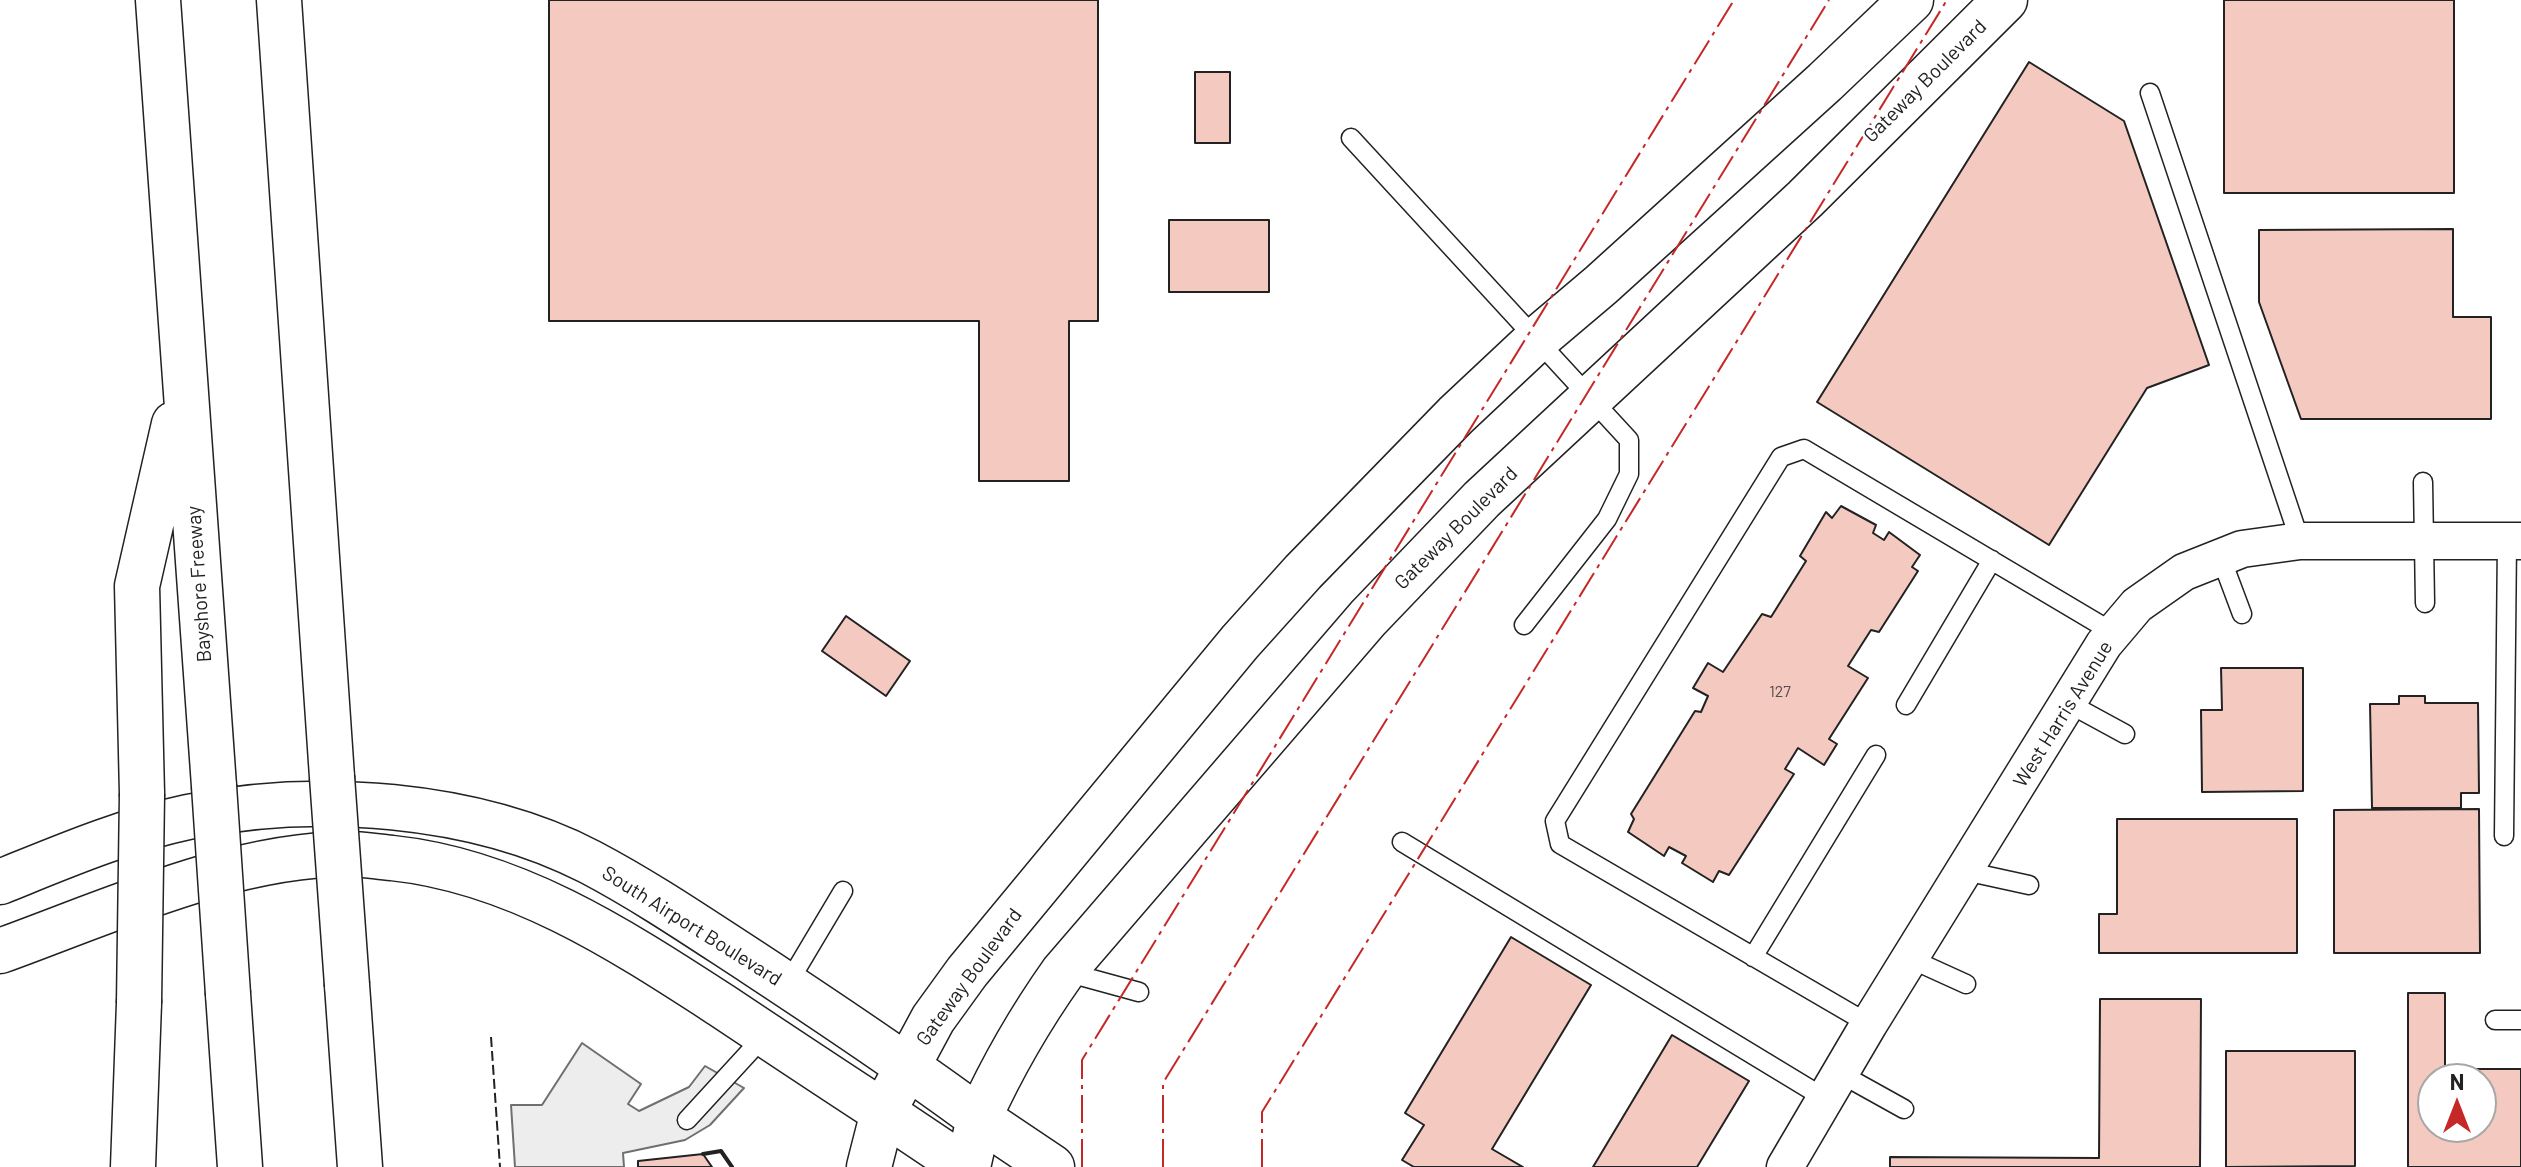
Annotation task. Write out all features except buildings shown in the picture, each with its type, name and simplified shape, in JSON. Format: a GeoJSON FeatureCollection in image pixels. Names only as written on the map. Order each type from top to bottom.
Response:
{"type":"FeatureCollection","features":[{"type":"Feature","properties":{"kind":"main road","name":"Bayshore Freeway"},"geometry":{"type":"LineString","coordinates":[[158,0],[240,1167]]}},
{"type":"Feature","properties":{"kind":"main road"},"geometry":{"type":"LineString","coordinates":[[279,0],[360,1167]]}},
{"type":"Feature","properties":{"kind":"main road","name":"Gateway Boulevard"},"geometry":{"type":"LineString","coordinates":[[883,1112],[933,1019],[983,952],[1240,642],[1378,493],[1536,340],[1802,103],[1911,0]]}},
{"type":"Feature","properties":{"kind":"main road","name":"Gateway Boulevard"},"geometry":{"type":"LineString","coordinates":[[979,1118],[1003,1066],[1031,1017],[1063,972],[1368,618],[1482,499],[1805,199],[2005,0]]}},
{"type":"Feature","properties":{"kind":"main road"},"geometry":{"type":"LineString","coordinates":[[133,1167],[142,794],[137,586],[183,383]]}},
{"type":"Feature","properties":{"kind":"main road","name":"South Airport Boulevard"},"geometry":{"type":"LineString","coordinates":[[0,882],[111,837],[189,817],[273,804],[360,804],[426,812],[519,833],[588,861],[658,901],[907,1065],[1052,1167]]}},
{"type":"Feature","properties":{"kind":"main road"},"geometry":{"type":"LineString","coordinates":[[0,951],[192,881],[275,862],[350,854],[424,862],[494,881],[567,912],[629,945],[966,1167],[979,1118]]}},
{"type":"Feature","properties":{"kind":"main road"},"geometry":{"type":"LineString","coordinates":[[0,984],[101,914]]}},
{"type":"Feature","properties":{"kind":"main road"},"geometry":{"type":"LineString","coordinates":[[869,1167],[883,1112]]}},
{"type":"Feature","properties":{"kind":"street","name":"West Harris Avenue"},"geometry":{"type":"LineString","coordinates":[[1785,1167],[1869,1024],[2104,644],[2137,605],[2184,572],[2242,549],[2300,541],[2514,541]]}},
{"type":"Feature","properties":{"kind":"lane"},"geometry":{"type":"LineString","coordinates":[[2150,93],[2300,541]]}},
{"type":"Feature","properties":{"kind":"lane"},"geometry":{"type":"LineString","coordinates":[[1351,138],[1629,440],[1629,474],[1607,519],[1524,625]]}},
{"type":"Feature","properties":{"kind":"lane"},"geometry":{"type":"LineString","coordinates":[[1869,1024],[1560,844],[1555,821],[1781,457],[1804,449],[2114,633]]}},
{"type":"Feature","properties":{"kind":"lane"},"geometry":{"type":"LineString","coordinates":[[2423,482],[2425,603]]}},
{"type":"Feature","properties":{"kind":"lane"},"geometry":{"type":"LineString","coordinates":[[2504,836],[2514,541]]}},
{"type":"Feature","properties":{"kind":"lane"},"geometry":{"type":"LineString","coordinates":[[2221,558],[2242,614]]}},
{"type":"Feature","properties":{"kind":"lane"},"geometry":{"type":"LineString","coordinates":[[1906,705],[1992,560]]}},
{"type":"Feature","properties":{"kind":"lane"},"geometry":{"type":"LineString","coordinates":[[2068,703],[2125,734]]}},
{"type":"Feature","properties":{"kind":"lane"},"geometry":{"type":"LineString","coordinates":[[1753,957],[1876,755]]}},
{"type":"Feature","properties":{"kind":"lane"},"geometry":{"type":"LineString","coordinates":[[1402,842],[1833,1086],[1904,1109]]}},
{"type":"Feature","properties":{"kind":"lane"},"geometry":{"type":"LineString","coordinates":[[1965,871],[2029,885]]}},
{"type":"Feature","properties":{"kind":"lane"},"geometry":{"type":"LineString","coordinates":[[787,985],[843,891]]}},
{"type":"Feature","properties":{"kind":"lane"},"geometry":{"type":"LineString","coordinates":[[1911,959],[1966,984]]}},
{"type":"Feature","properties":{"kind":"lane"},"geometry":{"type":"LineString","coordinates":[[1063,972],[1139,992]]}},
{"type":"Feature","properties":{"kind":"lane"},"geometry":{"type":"LineString","coordinates":[[2495,1020],[2521,1020]]}},
{"type":"Feature","properties":{"kind":"lane"},"geometry":{"type":"LineString","coordinates":[[687,1120],[765,1035]]}},
{"type":"Feature","properties":{"kind":"shaded area"},"geometry":{"type":"Polygon","coordinates":[[[582,1043],[641,1084],[628,1104],[639,1111],[689,1087],[705,1066],[744,1088],[710,1125],[685,1140],[623,1153],[624,1167],[515,1167],[511,1105],[542,1105],[582,1043]]]}},
{"type":"Feature","properties":{"kind":"fence"},"geometry":{"type":"LineString","coordinates":[[491,1037],[500,1167]]}},
{"type":"Feature","properties":{"kind":"wall"},"geometry":{"type":"LineString","coordinates":[[703,1154],[721,1151],[732,1167]]}},
{"type":"Feature","properties":{"kind":"power"},"geometry":{"type":"LineString","coordinates":[[1082,1167],[1082,1060],[1734,0]]}},
{"type":"Feature","properties":{"kind":"power"},"geometry":{"type":"LineString","coordinates":[[1163,1167],[1163,1083],[1829,0]]}},
{"type":"Feature","properties":{"kind":"power"},"geometry":{"type":"LineString","coordinates":[[1262,1167],[1262,1112],[1947,0]]}}]}
